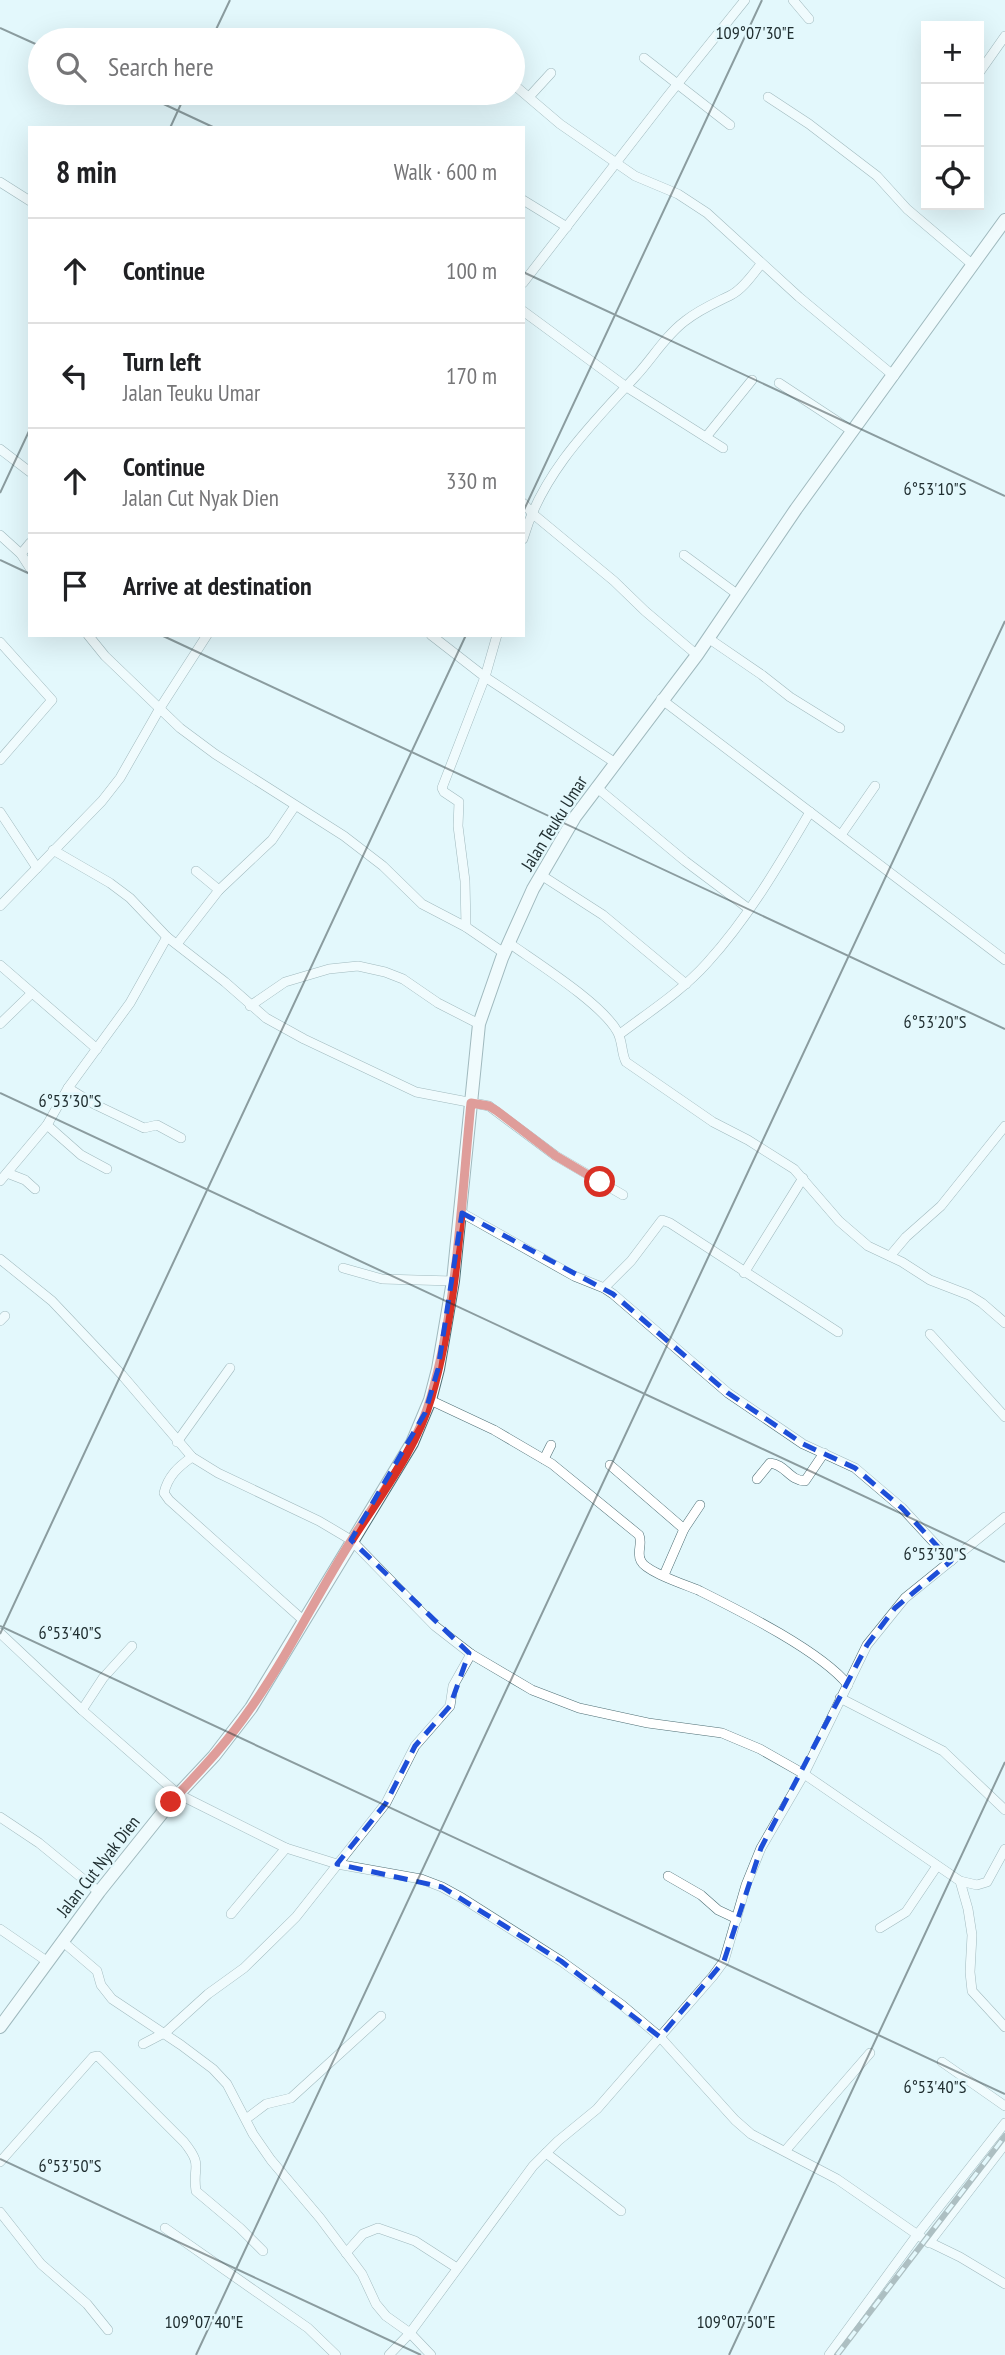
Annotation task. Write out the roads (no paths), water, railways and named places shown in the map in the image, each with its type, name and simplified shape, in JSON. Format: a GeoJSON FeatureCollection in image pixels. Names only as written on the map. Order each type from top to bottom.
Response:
{"type":"FeatureCollection","features":[{"type":"Feature","properties":{"kind":"main road","name":"Jalan Teuku Umar"},"geometry":{"type":"LineString","coordinates":[[438,1369],[453,1281],[480,1024],[488,994],[541,875],[596,787],[697,655],[852,431],[1005,220]]}},
{"type":"Feature","properties":{"kind":"main road","name":"Jalan Cut Nyak Dien"},"geometry":{"type":"LineString","coordinates":[[0,2027],[99,1892],[247,1714],[412,1443],[430,1400],[438,1369]]}},
{"type":"Feature","properties":{"kind":"street"},"geometry":{"type":"LineString","coordinates":[[525,280],[746,0]]}},
{"type":"Feature","properties":{"kind":"street"},"geometry":{"type":"LineString","coordinates":[[793,0],[809,19]]}},
{"type":"Feature","properties":{"kind":"street"},"geometry":{"type":"LineString","coordinates":[[984,65],[1005,36]]}},
{"type":"Feature","properties":{"kind":"street"},"geometry":{"type":"LineString","coordinates":[[644,58],[730,125]]}},
{"type":"Feature","properties":{"kind":"street"},"geometry":{"type":"LineString","coordinates":[[529,97],[551,73]]}},
{"type":"Feature","properties":{"kind":"street"},"geometry":{"type":"LineString","coordinates":[[525,94],[560,124],[635,176],[678,194],[707,213],[761,264],[894,376]]}},
{"type":"Feature","properties":{"kind":"street"},"geometry":{"type":"LineString","coordinates":[[768,97],[809,124],[877,176],[907,209],[972,265]]}},
{"type":"Feature","properties":{"kind":"street"},"geometry":{"type":"LineString","coordinates":[[0,182],[28,200]]}},
{"type":"Feature","properties":{"kind":"street"},"geometry":{"type":"LineString","coordinates":[[525,201],[567,227]]}},
{"type":"Feature","properties":{"kind":"street"},"geometry":{"type":"LineString","coordinates":[[525,534],[564,457],[672,332],[717,300],[734,294],[761,264]]}},
{"type":"Feature","properties":{"kind":"street"},"geometry":{"type":"LineString","coordinates":[[525,312],[625,386],[723,448]]}},
{"type":"Feature","properties":{"kind":"street"},"geometry":{"type":"LineString","coordinates":[[706,437],[752,380]]}},
{"type":"Feature","properties":{"kind":"street"},"geometry":{"type":"LineString","coordinates":[[779,383],[852,431]]}},
{"type":"Feature","properties":{"kind":"street"},"geometry":{"type":"LineString","coordinates":[[0,449],[28,470]]}},
{"type":"Feature","properties":{"kind":"street"},"geometry":{"type":"LineString","coordinates":[[525,505],[697,655]]}},
{"type":"Feature","properties":{"kind":"street"},"geometry":{"type":"LineString","coordinates":[[0,535],[21,554],[28,565]]}},
{"type":"Feature","properties":{"kind":"street"},"geometry":{"type":"LineString","coordinates":[[21,554],[28,545]]}},
{"type":"Feature","properties":{"kind":"street"},"geometry":{"type":"LineString","coordinates":[[684,555],[737,594]]}},
{"type":"Feature","properties":{"kind":"street"},"geometry":{"type":"LineString","coordinates":[[90,637],[105,656],[180,728],[206,747],[344,836],[383,866],[422,904],[507,948],[587,1000],[620,1034],[626,1062],[713,1122],[778,1157],[803,1178],[839,1221],[868,1246],[930,1280],[982,1303],[1005,1323]]}},
{"type":"Feature","properties":{"kind":"street"},"geometry":{"type":"LineString","coordinates":[[0,906],[102,801],[120,778],[160,708],[206,637]]}},
{"type":"Feature","properties":{"kind":"street"},"geometry":{"type":"LineString","coordinates":[[434,637],[485,677],[614,762]]}},
{"type":"Feature","properties":{"kind":"street"},"geometry":{"type":"LineString","coordinates":[[466,928],[465,881],[458,826],[459,802],[442,788],[485,677],[496,637]]}},
{"type":"Feature","properties":{"kind":"street"},"geometry":{"type":"LineString","coordinates":[[708,638],[790,697],[840,728]]}},
{"type":"Feature","properties":{"kind":"street"},"geometry":{"type":"LineString","coordinates":[[0,642],[52,700],[0,760]]}},
{"type":"Feature","properties":{"kind":"street"},"geometry":{"type":"LineString","coordinates":[[661,699],[1005,960]]}},
{"type":"Feature","properties":{"kind":"street"},"geometry":{"type":"LineString","coordinates":[[841,835],[875,786]]}},
{"type":"Feature","properties":{"kind":"street"},"geometry":{"type":"LineString","coordinates":[[596,787],[685,861],[749,909]]}},
{"type":"Feature","properties":{"kind":"street"},"geometry":{"type":"LineString","coordinates":[[177,944],[219,890],[272,839],[295,806]]}},
{"type":"Feature","properties":{"kind":"street"},"geometry":{"type":"LineString","coordinates":[[0,812],[37,868]]}},
{"type":"Feature","properties":{"kind":"street"},"geometry":{"type":"LineString","coordinates":[[620,1034],[686,984],[708,963],[769,882],[810,812]]}},
{"type":"Feature","properties":{"kind":"street"},"geometry":{"type":"LineString","coordinates":[[53,850],[110,883],[130,898],[167,937],[266,1018],[390,1081],[426,1094],[489,1106],[556,1156],[623,1195]]}},
{"type":"Feature","properties":{"kind":"street"},"geometry":{"type":"LineString","coordinates":[[196,871],[219,890]]}},
{"type":"Feature","properties":{"kind":"street"},"geometry":{"type":"LineString","coordinates":[[541,875],[603,915],[686,984]]}},
{"type":"Feature","properties":{"kind":"street"},"geometry":{"type":"LineString","coordinates":[[0,1181],[47,1125],[68,1087],[130,1003],[167,937]]}},
{"type":"Feature","properties":{"kind":"street"},"geometry":{"type":"LineString","coordinates":[[0,965],[97,1049]]}},
{"type":"Feature","properties":{"kind":"street"},"geometry":{"type":"LineString","coordinates":[[250,1006],[285,982],[329,969],[358,966],[403,979],[438,1003],[480,1024]]}},
{"type":"Feature","properties":{"kind":"street"},"geometry":{"type":"LineString","coordinates":[[0,1024],[32,993]]}},
{"type":"Feature","properties":{"kind":"street"},"geometry":{"type":"LineString","coordinates":[[68,1087],[93,1104],[144,1128],[157,1125],[181,1138]]}},
{"type":"Feature","properties":{"kind":"street"},"geometry":{"type":"LineString","coordinates":[[47,1125],[81,1156],[107,1170]]}},
{"type":"Feature","properties":{"kind":"street"},"geometry":{"type":"LineString","coordinates":[[890,1256],[906,1237],[941,1206],[1005,1126]]}},
{"type":"Feature","properties":{"kind":"street"},"geometry":{"type":"LineString","coordinates":[[7,1173],[24,1180],[35,1189]]}},
{"type":"Feature","properties":{"kind":"street"},"geometry":{"type":"LineString","coordinates":[[744,1273],[803,1178]]}},
{"type":"Feature","properties":{"kind":"street"},"geometry":{"type":"LineString","coordinates":[[461,1213],[574,1276],[604,1288],[728,1393],[803,1444],[855,1468],[902,1508],[951,1561]]}},
{"type":"Feature","properties":{"kind":"street"},"geometry":{"type":"LineString","coordinates":[[604,1288],[631,1261],[662,1220],[838,1332]]}},
{"type":"Feature","properties":{"kind":"street"},"geometry":{"type":"LineString","coordinates":[[0,1259],[52,1301],[122,1375],[192,1457],[218,1473],[319,1521],[351,1541],[435,1626],[471,1654],[532,1690],[579,1708],[648,1723],[722,1733],[760,1749],[804,1774],[960,1881],[977,1885],[987,1882],[1005,1849]]}},
{"type":"Feature","properties":{"kind":"street"},"geometry":{"type":"LineString","coordinates":[[343,1268],[382,1279],[453,1281]]}},
{"type":"Feature","properties":{"kind":"street"},"geometry":{"type":"LineString","coordinates":[[930,1334],[1005,1417]]}},
{"type":"Feature","properties":{"kind":"street"},"geometry":{"type":"LineString","coordinates":[[177,1442],[230,1368]]}},
{"type":"Feature","properties":{"kind":"street"},"geometry":{"type":"LineString","coordinates":[[430,1400],[494,1430],[544,1459],[639,1535],[642,1540],[640,1561],[647,1567],[699,1591],[804,1648],[841,1676],[848,1685]]}},
{"type":"Feature","properties":{"kind":"street"},"geometry":{"type":"LineString","coordinates":[[544,1459],[551,1445]]}},
{"type":"Feature","properties":{"kind":"street"},"geometry":{"type":"LineString","coordinates":[[757,1479],[770,1462],[779,1464],[797,1480],[805,1481],[824,1453]]}},
{"type":"Feature","properties":{"kind":"street"},"geometry":{"type":"LineString","coordinates":[[192,1457],[177,1468],[164,1493],[303,1620]]}},
{"type":"Feature","properties":{"kind":"street"},"geometry":{"type":"LineString","coordinates":[[610,1465],[684,1529]]}},
{"type":"Feature","properties":{"kind":"street"},"geometry":{"type":"LineString","coordinates":[[664,1575],[684,1529],[700,1505]]}},
{"type":"Feature","properties":{"kind":"street"},"geometry":{"type":"LineString","coordinates":[[389,2355],[410,2333],[533,2166],[597,2109],[713,1976],[724,1961],[746,1885],[761,1848],[804,1774],[867,1645],[895,1608],[1005,1517]]}},
{"type":"Feature","properties":{"kind":"street"},"geometry":{"type":"LineString","coordinates":[[0,1633],[178,1794],[286,1848],[337,1864],[396,1873],[442,1887],[561,1961],[622,2005],[660,2037],[751,2134],[836,2179],[929,2243],[960,2257],[1005,2284]]}},
{"type":"Feature","properties":{"kind":"street"},"geometry":{"type":"LineString","coordinates":[[82,1710],[103,1678],[132,1646]]}},
{"type":"Feature","properties":{"kind":"street"},"geometry":{"type":"LineString","coordinates":[[143,2043],[163,2034],[208,1994],[264,1951],[296,1917],[386,1803],[415,1746],[450,1706],[453,1686],[471,1654]]}},
{"type":"Feature","properties":{"kind":"street"},"geometry":{"type":"LineString","coordinates":[[840,1698],[943,1751],[1005,1810]]}},
{"type":"Feature","properties":{"kind":"street"},"geometry":{"type":"LineString","coordinates":[[0,1817],[38,1843],[99,1892]]}},
{"type":"Feature","properties":{"kind":"street"},"geometry":{"type":"LineString","coordinates":[[231,1914],[286,1848]]}},
{"type":"Feature","properties":{"kind":"street"},"geometry":{"type":"LineString","coordinates":[[880,1928],[906,1912],[937,1866]]}},
{"type":"Feature","properties":{"kind":"street"},"geometry":{"type":"LineString","coordinates":[[668,1876],[701,1895],[718,1910],[737,1919]]}},
{"type":"Feature","properties":{"kind":"street"},"geometry":{"type":"LineString","coordinates":[[960,1881],[972,1935],[972,1991],[1005,2027]]}},
{"type":"Feature","properties":{"kind":"street"},"geometry":{"type":"LineString","coordinates":[[0,1929],[48,1962]]}},
{"type":"Feature","properties":{"kind":"street"},"geometry":{"type":"LineString","coordinates":[[62,1941],[97,1970],[101,1985],[112,1999],[212,2069],[228,2084],[253,2134],[362,2274],[376,2304],[431,2355]]}},
{"type":"Feature","properties":{"kind":"street"},"geometry":{"type":"LineString","coordinates":[[246,2119],[266,2104],[291,2098],[381,2016]]}},
{"type":"Feature","properties":{"kind":"street"},"geometry":{"type":"LineString","coordinates":[[785,2151],[870,2053]]}},
{"type":"Feature","properties":{"kind":"street"},"geometry":{"type":"LineString","coordinates":[[0,2162],[93,2057],[98,2056],[195,2155],[196,2191],[263,2251]]}},
{"type":"Feature","properties":{"kind":"street"},"geometry":{"type":"LineString","coordinates":[[942,2062],[1005,2106]]}},
{"type":"Feature","properties":{"kind":"street"},"geometry":{"type":"LineString","coordinates":[[829,2355],[917,2235],[1005,2123]]}},
{"type":"Feature","properties":{"kind":"street"},"geometry":{"type":"LineString","coordinates":[[929,2243],[1005,2144]]}},
{"type":"Feature","properties":{"kind":"street"},"geometry":{"type":"LineString","coordinates":[[545,2153],[621,2211]]}},
{"type":"Feature","properties":{"kind":"street"},"geometry":{"type":"LineString","coordinates":[[0,2212],[41,2264],[87,2304],[107,2330]]}},
{"type":"Feature","properties":{"kind":"street"},"geometry":{"type":"LineString","coordinates":[[165,2228],[308,2328],[336,2355]]}},
{"type":"Feature","properties":{"kind":"street"},"geometry":{"type":"LineString","coordinates":[[346,2253],[363,2234],[378,2228],[415,2241],[457,2268]]}},
{"type":"Feature","properties":{"kind":"railway"},"geometry":{"type":"LineString","coordinates":[[837,2355],[1005,2136]]}}]}
